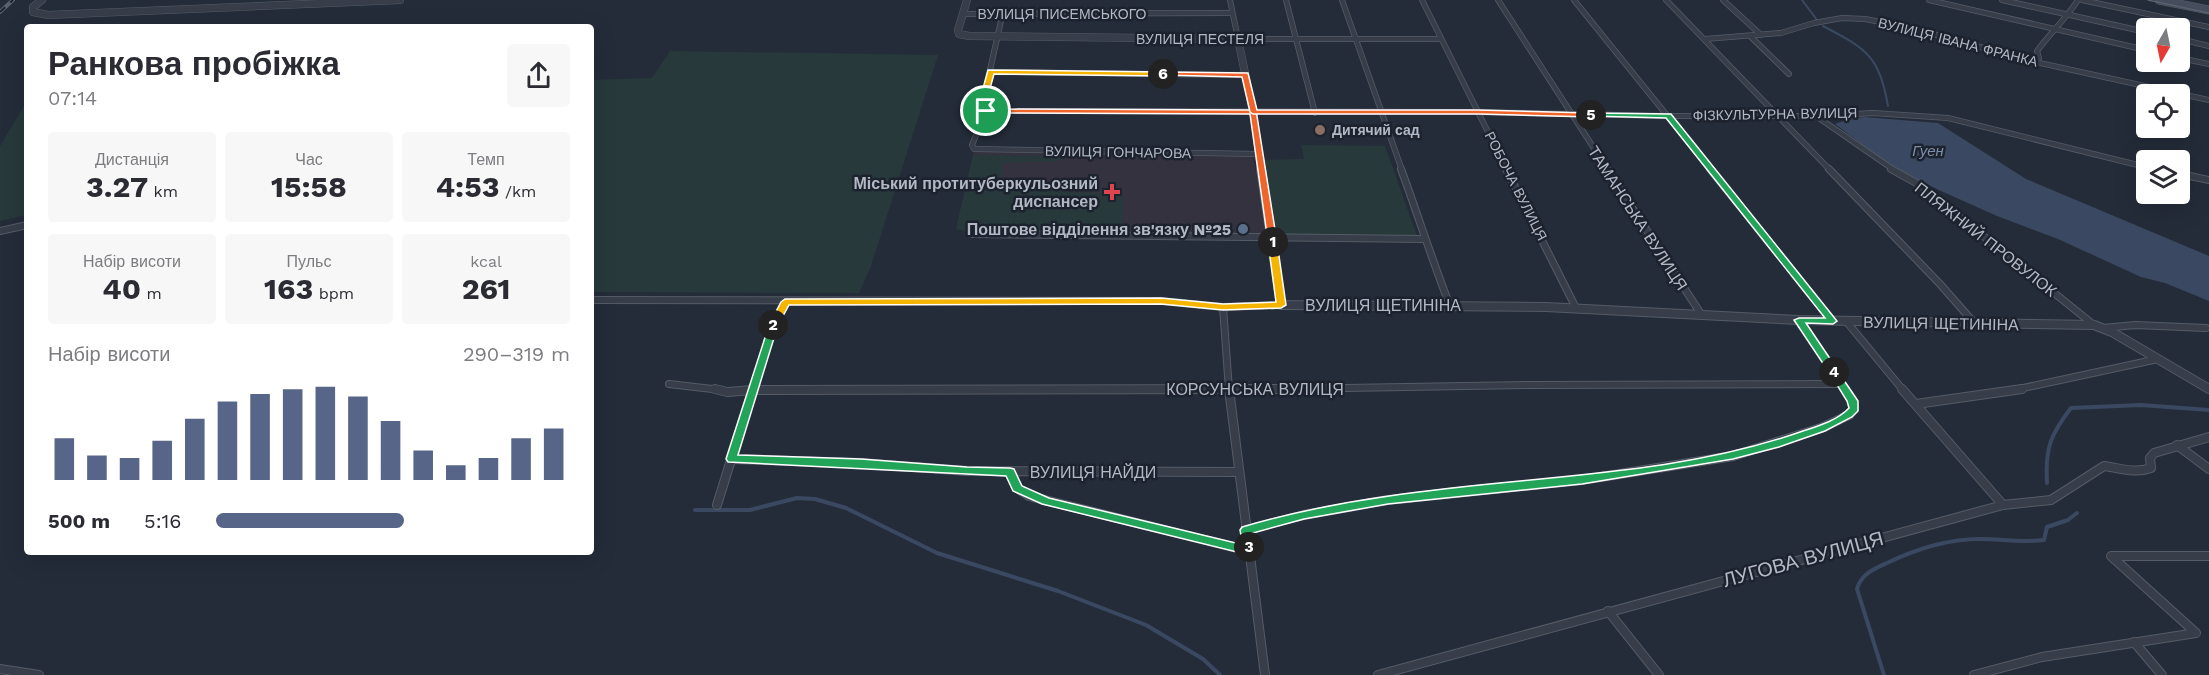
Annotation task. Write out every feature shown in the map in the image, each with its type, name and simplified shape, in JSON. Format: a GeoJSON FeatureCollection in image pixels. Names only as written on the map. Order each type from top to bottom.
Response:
{"type":"FeatureCollection","features":[{"type":"Feature","properties":{"kind":"main road"},"geometry":{"type":"LineString","coordinates":[[2159,0],[2209,10]]}},
{"type":"Feature","properties":{"kind":"street"},"geometry":{"type":"LineString","coordinates":[[42,0],[33,7],[33,12],[48,15],[400,0]]}},
{"type":"Feature","properties":{"kind":"street"},"geometry":{"type":"LineString","coordinates":[[964,14],[966,0]]}},
{"type":"Feature","properties":{"kind":"street"},"geometry":{"type":"LineString","coordinates":[[1230,0],[1253,112],[1281,305]]}},
{"type":"Feature","properties":{"kind":"street"},"geometry":{"type":"LineString","coordinates":[[1286,0],[1315,113]]}},
{"type":"Feature","properties":{"kind":"street"},"geometry":{"type":"LineString","coordinates":[[1342,0],[1422,225],[1424,239],[1450,306]]}},
{"type":"Feature","properties":{"kind":"street","name":"РОБОЧА ВУЛИЦЯ"},"geometry":{"type":"LineString","coordinates":[[1422,0],[1576,308]]}},
{"type":"Feature","properties":{"kind":"street","name":"ТАМАНСЬКА ВУЛИЦЯ"},"geometry":{"type":"LineString","coordinates":[[1498,0],[1701,314]]}},
{"type":"Feature","properties":{"kind":"street"},"geometry":{"type":"LineString","coordinates":[[1574,0],[1833,321]]}},
{"type":"Feature","properties":{"kind":"street"},"geometry":{"type":"LineString","coordinates":[[1666,0],[1940,284],[1976,325]]}},
{"type":"Feature","properties":{"kind":"street"},"geometry":{"type":"LineString","coordinates":[[1723,0],[1761,35]]}},
{"type":"Feature","properties":{"kind":"street"},"geometry":{"type":"LineString","coordinates":[[1929,0],[2136,48]]}},
{"type":"Feature","properties":{"kind":"street"},"geometry":{"type":"LineString","coordinates":[[2002,0],[2136,30]]}},
{"type":"Feature","properties":{"kind":"street"},"geometry":{"type":"LineString","coordinates":[[2034,62],[2039,58],[2037,51],[2053,28],[2070,14],[2080,0],[2209,27]]}},
{"type":"Feature","properties":{"kind":"street"},"geometry":{"type":"LineString","coordinates":[[986,111],[985,92],[1003,12]]}},
{"type":"Feature","properties":{"kind":"street","name":"ВУЛИЦЯ ПИСЕМСЬКОГО"},"geometry":{"type":"LineString","coordinates":[[964,14],[1003,12],[1231,13]]}},
{"type":"Feature","properties":{"kind":"street","name":"ВУЛИЦЯ ПЕСТЕЛЯ"},"geometry":{"type":"LineString","coordinates":[[964,14],[958,30],[959,34],[969,36],[1297,40],[1441,39]]}},
{"type":"Feature","properties":{"kind":"street","name":"ВУЛИЦЯ ІВАНА ФРАНКА"},"geometry":{"type":"LineString","coordinates":[[1705,39],[1781,33],[1814,23],[1842,18],[1865,20],[1911,28],[2034,62],[2209,100]]}},
{"type":"Feature","properties":{"kind":"street"},"geometry":{"type":"LineString","coordinates":[[1750,36],[1789,74]]}},
{"type":"Feature","properties":{"kind":"street"},"geometry":{"type":"LineString","coordinates":[[2190,41],[2209,46]]}},
{"type":"Feature","properties":{"kind":"street"},"geometry":{"type":"LineString","coordinates":[[2190,60],[2209,64]]}},
{"type":"Feature","properties":{"kind":"street"},"geometry":{"type":"LineString","coordinates":[[991,72],[1245,75]]}},
{"type":"Feature","properties":{"kind":"street","name":"ФІЗКУЛЬТУРНА ВУЛИЦЯ"},"geometry":{"type":"LineString","coordinates":[[986,111],[1315,113],[1380,111],[1668,116],[1816,116],[1873,112],[1948,118],[2136,165]]}},
{"type":"Feature","properties":{"kind":"street","name":"ВУЛИЦЯ ГОНЧАРОВА"},"geometry":{"type":"LineString","coordinates":[[986,111],[972,145],[972,148],[978,150],[1258,154]]}},
{"type":"Feature","properties":{"kind":"street","name":"ПЛЯЖНИЙ ПРОВУЛОК"},"geometry":{"type":"LineString","coordinates":[[1816,116],[1881,163],[1920,185],[2098,327]]}},
{"type":"Feature","properties":{"kind":"street"},"geometry":{"type":"LineString","coordinates":[[2190,176],[2209,180]]}},
{"type":"Feature","properties":{"kind":"street"},"geometry":{"type":"LineString","coordinates":[[0,231],[24,226]]}},
{"type":"Feature","properties":{"kind":"street"},"geometry":{"type":"LineString","coordinates":[[972,234],[1424,239]]}},
{"type":"Feature","properties":{"kind":"street","name":"ВУЛИЦЯ ЩЕТИНІНА"},"geometry":{"type":"LineString","coordinates":[[594,300],[1161,301],[1223,307],[1281,305],[1576,308],[1799,320],[2098,327]]}},
{"type":"Feature","properties":{"kind":"street"},"geometry":{"type":"LineString","coordinates":[[717,505],[773,327],[785,302]]}},
{"type":"Feature","properties":{"kind":"street"},"geometry":{"type":"LineString","coordinates":[[1223,307],[1228,390],[1265,675]]}},
{"type":"Feature","properties":{"kind":"street"},"geometry":{"type":"LineString","coordinates":[[1246,530],[1304,515],[1388,500],[1582,480],[1733,456],[1775,445],[1821,429],[1849,415],[1854,409],[1853,401],[1799,320]]}},
{"type":"Feature","properties":{"kind":"street"},"geometry":{"type":"LineString","coordinates":[[1846,321],[1948,445],[2003,505]]}},
{"type":"Feature","properties":{"kind":"street"},"geometry":{"type":"LineString","coordinates":[[2098,327],[2135,325],[2206,328]]}},
{"type":"Feature","properties":{"kind":"street"},"geometry":{"type":"LineString","coordinates":[[2098,327],[2209,389]]}},
{"type":"Feature","properties":{"kind":"street"},"geometry":{"type":"LineString","coordinates":[[1916,404],[1980,398],[2064,382],[2158,359]]}},
{"type":"Feature","properties":{"kind":"street","name":"КОРСУНСЬКА ВУЛИЦЯ"},"geometry":{"type":"LineString","coordinates":[[669,384],[707,387],[727,392],[1001,388],[1228,390],[1529,385],[1842,384]]}},
{"type":"Feature","properties":{"kind":"street","name":"ЛУГОВА ВУЛИЦЯ"},"geometry":{"type":"LineString","coordinates":[[1378,675],[2003,505],[2051,500],[2104,466],[2147,470],[2151,468],[2150,458],[2154,453],[2209,437]]}},
{"type":"Feature","properties":{"kind":"street"},"geometry":{"type":"LineString","coordinates":[[2177,445],[2209,469]]}},
{"type":"Feature","properties":{"kind":"street","name":"ВУЛИЦЯ НАЙДИ"},"geometry":{"type":"LineString","coordinates":[[732,459],[861,463],[967,471],[1238,472]]}},
{"type":"Feature","properties":{"kind":"street"},"geometry":{"type":"LineString","coordinates":[[1010,472],[1017,488],[1038,498],[1249,551]]}},
{"type":"Feature","properties":{"kind":"street"},"geometry":{"type":"LineString","coordinates":[[1974,675],[2042,657],[2196,633],[2111,556],[2209,556]]}},
{"type":"Feature","properties":{"kind":"street"},"geometry":{"type":"LineString","coordinates":[[1608,611],[1659,675]]}},
{"type":"Feature","properties":{"kind":"street"},"geometry":{"type":"LineString","coordinates":[[2134,642],[2162,675]]}},
{"type":"Feature","properties":{"kind":"street"},"geometry":{"type":"LineString","coordinates":[[0,669],[39,675]]}},
{"type":"Feature","properties":{"kind":"shaded area"},"geometry":{"type":"Polygon","coordinates":[[[670,51],[938,55],[871,266],[859,293],[594,292],[594,80],[652,78],[670,51]]]}},
{"type":"Feature","properties":{"kind":"shaded area"},"geometry":{"type":"Polygon","coordinates":[[[24,106],[24,216],[0,221],[0,146],[24,106]]]}},
{"type":"Feature","properties":{"kind":"shaded area"},"geometry":{"type":"Polygon","coordinates":[[[1301,145],[1385,146],[1417,236],[1275,236],[1262,160],[1304,159],[1301,145]]]}},
{"type":"Feature","properties":{"kind":"shaded area","name":"Міський протитуберкульозний диспансер"},"geometry":{"type":"Polygon","coordinates":[[[974,151],[1253,156],[1267,236],[956,229],[974,151]]]}},
{"type":"Feature","properties":{"kind":"shaded area"},"geometry":{"type":"Polygon","coordinates":[[[973,155],[1072,156],[1056,161],[1003,163],[1000,186],[1061,186],[1061,192],[1123,194],[1122,234],[971,232],[956,229],[973,155]]]}},
{"type":"Feature","properties":{"kind":"water","name":"Гуен"},"geometry":{"type":"Polygon","coordinates":[[[1864,117],[1938,123],[2026,179],[2209,256],[2209,301],[2165,283],[2141,277],[2058,239],[1997,216],[1893,168],[1835,124],[1864,117]]]}},
{"type":"Feature","properties":{"kind":"waterway"},"geometry":{"type":"LineString","coordinates":[[1802,0],[1817,20]]}},
{"type":"Feature","properties":{"kind":"waterway"},"geometry":{"type":"LineString","coordinates":[[1823,26],[1861,48],[1869,56],[1880,76],[1888,106]]}},
{"type":"Feature","properties":{"kind":"waterway"},"geometry":{"type":"LineString","coordinates":[[2047,483],[2050,443],[2058,426],[2071,408],[2141,405],[2209,410]]}},
{"type":"Feature","properties":{"kind":"waterway"},"geometry":{"type":"LineString","coordinates":[[695,510],[750,510],[797,498],[815,499],[846,508],[937,553],[1058,591],[1146,625],[1203,659],[1220,675]]}},
{"type":"Feature","properties":{"kind":"waterway"},"geometry":{"type":"LineString","coordinates":[[1884,675],[1857,589],[1865,576],[1898,558],[1944,543],[1968,539],[2044,540],[2047,527],[2068,520],[2077,513]]}},
{"type":"Feature","properties":{"kind":"tram line"},"geometry":{"type":"LineString","coordinates":[[2148,0],[2209,13]]}},
{"type":"Feature","properties":{"kind":"railway"},"geometry":{"type":"LineString","coordinates":[[0,12],[13,0]]}},
{"type":"Feature","properties":{"kind":"place","name":"Дитячий сад"},"geometry":{"type":"Point","coordinates":[1320,130]}},
{"type":"Feature","properties":{"kind":"place","name":"Міський протитуберкульозний диспансер"},"geometry":{"type":"Point","coordinates":[1112,192]}},
{"type":"Feature","properties":{"kind":"place","name":"Поштове відділення зв'язку №25"},"geometry":{"type":"Point","coordinates":[1243,229]}},
{"type":"Feature","properties":{"kind":"route"},"geometry":{"type":"LineString","coordinates":[[986,111],[985,92],[991,72],[1245,75],[1253,112],[1361,113],[1380,111],[1668,116],[1833,321],[1799,320],[1853,401],[1854,409],[1849,415],[1821,429],[1775,445],[1733,456],[1582,480],[1388,500],[1304,515],[1246,530],[1249,551],[1029,496],[1017,488],[1010,472],[861,463],[732,459],[773,327],[785,302],[1161,301],[1223,307],[1281,305],[1253,112],[986,111]]}}]}
